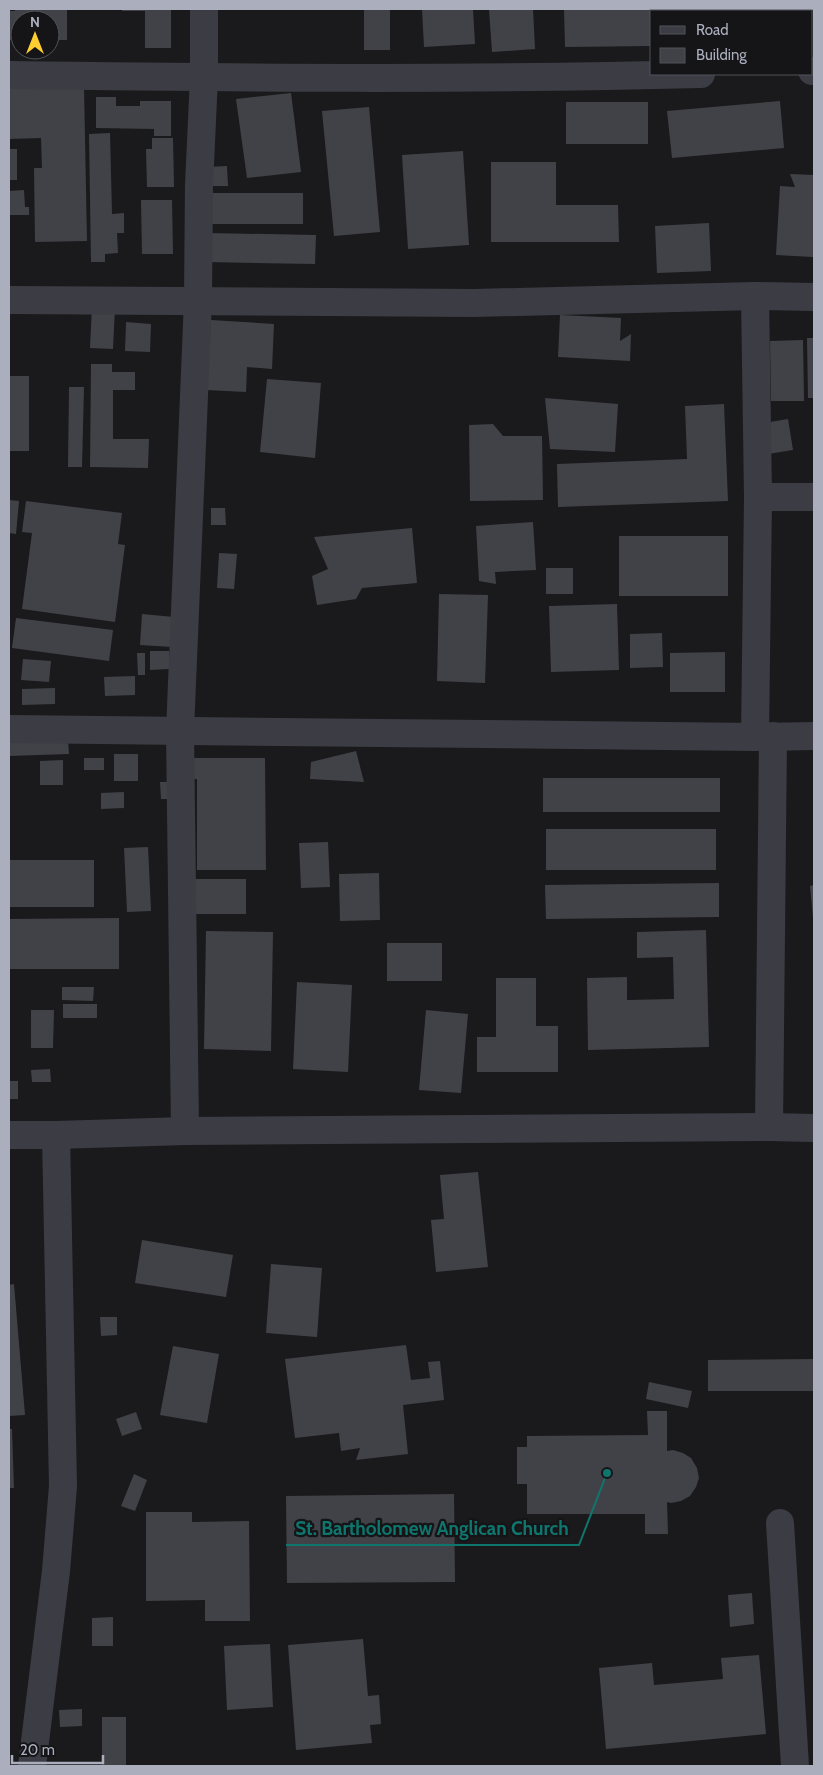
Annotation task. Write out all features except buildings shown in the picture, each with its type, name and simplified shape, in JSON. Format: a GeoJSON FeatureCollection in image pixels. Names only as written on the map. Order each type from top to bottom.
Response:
{"type":"FeatureCollection","features":[{"type":"Feature","properties":{"kind":"street"},"geometry":{"type":"LineString","coordinates":[[185,1131],[180,732],[198,300],[204,9]]}},
{"type":"Feature","properties":{"kind":"street"},"geometry":{"type":"LineString","coordinates":[[9,75],[565,77],[656,75]]}},
{"type":"Feature","properties":{"kind":"street"},"geometry":{"type":"LineString","coordinates":[[755,296],[764,736],[769,1127]]}},
{"type":"Feature","properties":{"kind":"street"},"geometry":{"type":"LineString","coordinates":[[9,300],[474,303],[755,296],[814,297]]}},
{"type":"Feature","properties":{"kind":"street"},"geometry":{"type":"LineString","coordinates":[[758,497],[814,497]]}},
{"type":"Feature","properties":{"kind":"street"},"geometry":{"type":"LineString","coordinates":[[9,729],[180,732],[814,736]]}},
{"type":"Feature","properties":{"kind":"street"},"geometry":{"type":"LineString","coordinates":[[9,1135],[185,1131],[814,1128]]}},
{"type":"Feature","properties":{"kind":"street"},"geometry":{"type":"LineString","coordinates":[[32,1766],[56,1571],[63,1486],[56,1135]]}},
{"type":"Feature","properties":{"kind":"street"},"geometry":{"type":"LineString","coordinates":[[780,1523],[795,1766]]}},
{"type":"Feature","properties":{"kind":"place","name":"St. Bartholomew Anglican Church"},"geometry":{"type":"Point","coordinates":[607,1473]}}]}
